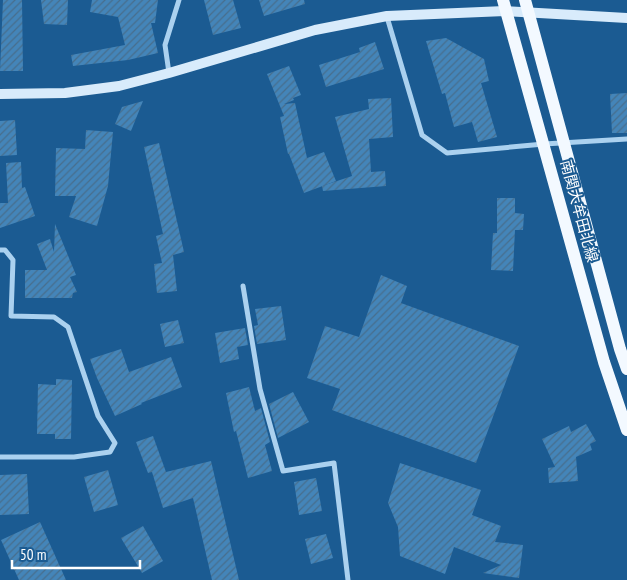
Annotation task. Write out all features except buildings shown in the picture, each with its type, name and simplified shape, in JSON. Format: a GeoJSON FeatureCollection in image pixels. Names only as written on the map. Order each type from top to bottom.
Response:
{"type":"FeatureCollection","features":[{"type":"Feature","properties":{"kind":"main road","name":"南関大牟田北線"},"geometry":{"type":"LineString","coordinates":[[504,6],[604,362],[627,430]]}},
{"type":"Feature","properties":{"kind":"main road","name":"南関大牟田北線"},"geometry":{"type":"LineString","coordinates":[[527,6],[627,369]]}},
{"type":"Feature","properties":{"kind":"street"},"geometry":{"type":"LineString","coordinates":[[169,73],[165,45],[179,0]]}},
{"type":"Feature","properties":{"kind":"street"},"geometry":{"type":"LineString","coordinates":[[0,94],[66,93],[119,86],[315,30],[387,16],[504,6],[527,6],[627,18]]}},
{"type":"Feature","properties":{"kind":"street"},"geometry":{"type":"LineString","coordinates":[[387,16],[422,135],[447,152],[563,142],[627,139]]}},
{"type":"Feature","properties":{"kind":"street"},"geometry":{"type":"LineString","coordinates":[[0,250],[5,250],[13,260],[11,316],[54,317],[68,327],[98,416],[115,443],[110,452],[74,457],[0,457]]}},
{"type":"Feature","properties":{"kind":"street"},"geometry":{"type":"LineString","coordinates":[[244,286],[260,389],[283,472],[334,463],[348,580]]}}]}
